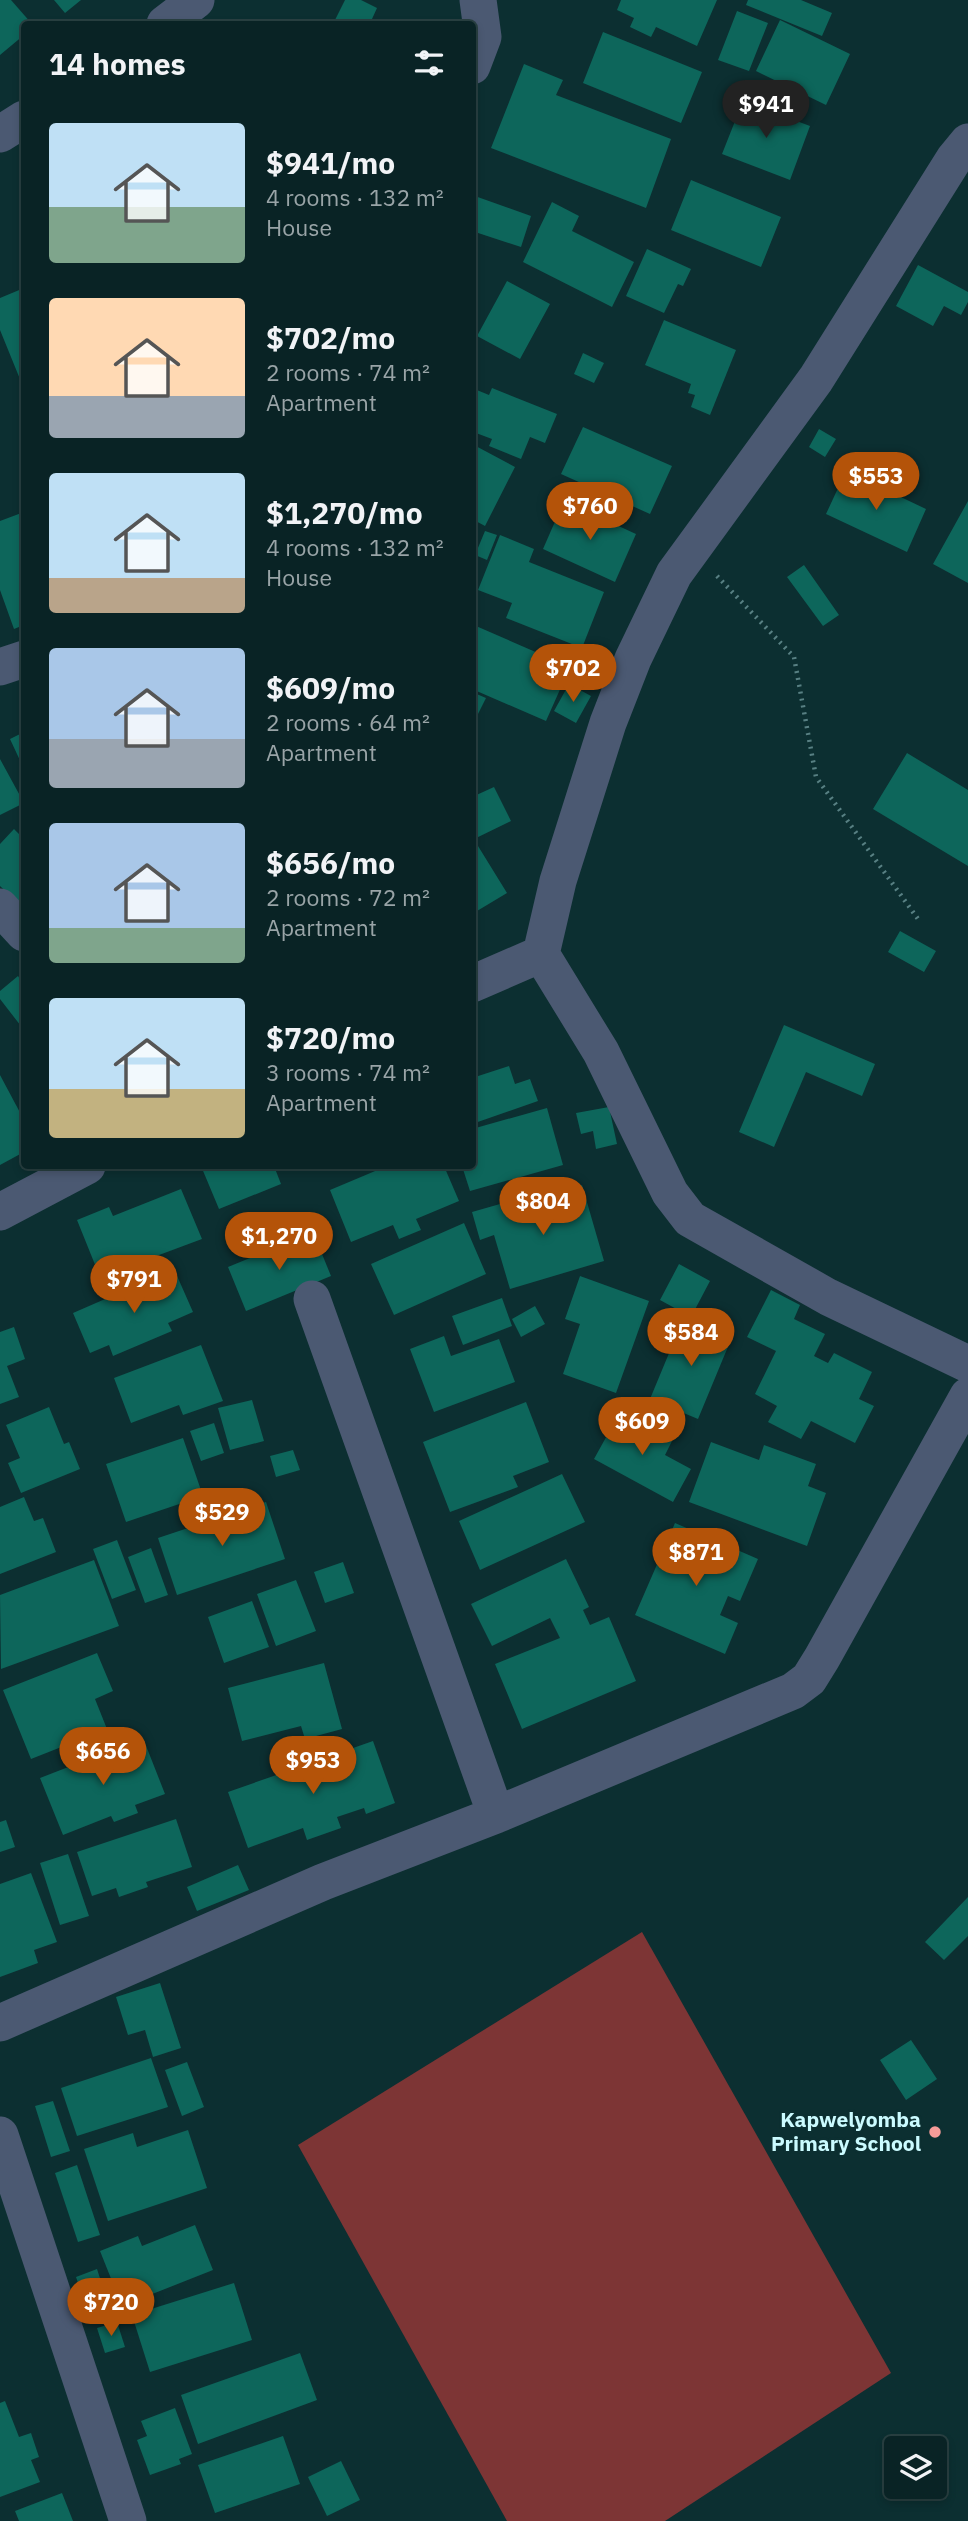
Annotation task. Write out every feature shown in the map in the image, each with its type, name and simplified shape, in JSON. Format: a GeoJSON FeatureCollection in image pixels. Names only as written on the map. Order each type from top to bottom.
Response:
{"type":"FeatureCollection","features":[{"type":"Feature","properties":{"kind":"street"},"geometry":{"type":"LineString","coordinates":[[169,21],[197,0]]}},
{"type":"Feature","properties":{"kind":"street"},"geometry":{"type":"LineString","coordinates":[[476,55],[483,37],[478,0]]}},
{"type":"Feature","properties":{"kind":"street"},"geometry":{"type":"LineString","coordinates":[[0,134],[21,122]]}},
{"type":"Feature","properties":{"kind":"street"},"geometry":{"type":"LineString","coordinates":[[968,142],[954,159],[816,379],[674,573],[633,659],[608,723],[558,881],[541,954],[601,1052],[670,1193],[690,1219],[828,1297],[968,1364]]}},
{"type":"Feature","properties":{"kind":"street"},"geometry":{"type":"LineString","coordinates":[[0,667],[21,660]]}},
{"type":"Feature","properties":{"kind":"street"},"geometry":{"type":"LineString","coordinates":[[0,907],[21,930]]}},
{"type":"Feature","properties":{"kind":"street"},"geometry":{"type":"LineString","coordinates":[[476,982],[541,954]]}},
{"type":"Feature","properties":{"kind":"street"},"geometry":{"type":"LineString","coordinates":[[0,1212],[81,1169]]}},
{"type":"Feature","properties":{"kind":"street"},"geometry":{"type":"LineString","coordinates":[[312,1299],[496,1815]]}},
{"type":"Feature","properties":{"kind":"street"},"geometry":{"type":"LineString","coordinates":[[0,2023],[323,1882],[496,1815],[793,1691],[809,1679],[968,1396]]}},
{"type":"Feature","properties":{"kind":"street"},"geometry":{"type":"LineString","coordinates":[[0,2135],[128,2521]]}},
{"type":"Feature","properties":{"kind":"path"},"geometry":{"type":"LineString","coordinates":[[691,549],[794,657],[816,778],[918,919]]}},
{"type":"Feature","properties":{"kind":"shaded area"},"geometry":{"type":"Polygon","coordinates":[[[642,1932],[891,2373],[665,2521],[507,2521],[298,2145],[642,1932]]]}},
{"type":"Feature","properties":{"kind":"building"},"geometry":{"type":"Polygon","coordinates":[[[0,0],[11,0],[29,21],[21,21],[21,38],[0,55],[0,0]]]}},
{"type":"Feature","properties":{"kind":"building"},"geometry":{"type":"Polygon","coordinates":[[[54,0],[81,0],[65,13],[54,0]]]}},
{"type":"Feature","properties":{"kind":"building"},"geometry":{"type":"Polygon","coordinates":[[[345,0],[361,0],[377,8],[372,19],[377,21],[334,21],[345,0]]]}},
{"type":"Feature","properties":{"kind":"building"},"geometry":{"type":"Polygon","coordinates":[[[621,0],[717,0],[697,46],[656,27],[651,37],[630,27],[634,18],[617,10],[621,0]]]}},
{"type":"Feature","properties":{"kind":"building"},"geometry":{"type":"Polygon","coordinates":[[[748,0],[801,0],[832,13],[822,36],[746,5],[748,0]]]}},
{"type":"Feature","properties":{"kind":"building"},"geometry":{"type":"Polygon","coordinates":[[[737,11],[768,23],[749,71],[718,60],[737,11]]]}},
{"type":"Feature","properties":{"kind":"building"},"geometry":{"type":"Polygon","coordinates":[[[780,20],[850,54],[826,105],[756,71],[780,20]]]}},
{"type":"Feature","properties":{"kind":"building"},"geometry":{"type":"Polygon","coordinates":[[[603,32],[702,72],[681,123],[583,83],[603,32]]]}},
{"type":"Feature","properties":{"kind":"building"},"geometry":{"type":"Polygon","coordinates":[[[524,64],[563,80],[556,95],[671,139],[646,208],[491,148],[524,64]]]}},
{"type":"Feature","properties":{"kind":"building"},"geometry":{"type":"Polygon","coordinates":[[[743,101],[810,126],[790,180],[722,154],[743,101]]]}},
{"type":"Feature","properties":{"kind":"building"},"geometry":{"type":"Polygon","coordinates":[[[691,180],[781,217],[761,267],[671,230],[691,180]]]}},
{"type":"Feature","properties":{"kind":"building"},"geometry":{"type":"Polygon","coordinates":[[[476,196],[531,216],[521,247],[476,232],[476,196]]]}},
{"type":"Feature","properties":{"kind":"building"},"geometry":{"type":"Polygon","coordinates":[[[552,202],[579,216],[572,231],[634,262],[612,307],[523,262],[552,202]]]}},
{"type":"Feature","properties":{"kind":"building"},"geometry":{"type":"Polygon","coordinates":[[[647,249],[691,269],[683,286],[678,284],[664,313],[626,296],[647,249]]]}},
{"type":"Feature","properties":{"kind":"building"},"geometry":{"type":"Polygon","coordinates":[[[918,265],[968,292],[968,302],[961,315],[944,306],[933,326],[896,306],[918,265]]]}},
{"type":"Feature","properties":{"kind":"building"},"geometry":{"type":"Polygon","coordinates":[[[507,281],[550,304],[520,359],[477,336],[507,281]]]}},
{"type":"Feature","properties":{"kind":"building"},"geometry":{"type":"Polygon","coordinates":[[[21,289],[21,382],[0,330],[0,298],[21,289]]]}},
{"type":"Feature","properties":{"kind":"building"},"geometry":{"type":"Polygon","coordinates":[[[664,320],[736,350],[710,415],[691,407],[695,395],[688,393],[691,384],[645,365],[664,320]]]}},
{"type":"Feature","properties":{"kind":"building"},"geometry":{"type":"Polygon","coordinates":[[[583,353],[604,363],[594,383],[574,374],[583,353]]]}},
{"type":"Feature","properties":{"kind":"building"},"geometry":{"type":"Polygon","coordinates":[[[492,388],[557,414],[545,443],[530,437],[521,459],[489,446],[492,439],[476,433],[476,390],[489,395],[492,388]]]}},
{"type":"Feature","properties":{"kind":"building"},"geometry":{"type":"Polygon","coordinates":[[[583,427],[672,466],[650,514],[561,474],[583,427]]]}},
{"type":"Feature","properties":{"kind":"building"},"geometry":{"type":"Polygon","coordinates":[[[819,429],[836,439],[825,457],[809,447],[819,429]]]}},
{"type":"Feature","properties":{"kind":"building"},"geometry":{"type":"Polygon","coordinates":[[[476,446],[515,467],[485,526],[476,521],[476,446]]]}},
{"type":"Feature","properties":{"kind":"building"},"geometry":{"type":"Polygon","coordinates":[[[846,471],[926,509],[907,552],[826,514],[846,471]]]}},
{"type":"Feature","properties":{"kind":"building"},"geometry":{"type":"Polygon","coordinates":[[[564,501],[636,534],[615,582],[543,549],[564,501]]]}},
{"type":"Feature","properties":{"kind":"building"},"geometry":{"type":"Polygon","coordinates":[[[968,501],[968,583],[933,564],[968,501]]]}},
{"type":"Feature","properties":{"kind":"building"},"geometry":{"type":"Polygon","coordinates":[[[21,513],[21,626],[14,629],[0,590],[0,521],[21,513]]]}},
{"type":"Feature","properties":{"kind":"building"},"geometry":{"type":"Polygon","coordinates":[[[485,531],[497,535],[487,560],[476,555],[485,531]]]}},
{"type":"Feature","properties":{"kind":"building"},"geometry":{"type":"Polygon","coordinates":[[[500,535],[534,549],[529,562],[604,592],[582,648],[506,618],[512,603],[478,590],[500,535]]]}},
{"type":"Feature","properties":{"kind":"building"},"geometry":{"type":"Polygon","coordinates":[[[804,565],[839,615],[823,626],[787,577],[804,565]]]}},
{"type":"Feature","properties":{"kind":"building"},"geometry":{"type":"Polygon","coordinates":[[[476,626],[570,667],[546,721],[476,691],[476,626]]]}},
{"type":"Feature","properties":{"kind":"building"},"geometry":{"type":"Polygon","coordinates":[[[569,684],[591,696],[576,723],[554,711],[569,684]]]}},
{"type":"Feature","properties":{"kind":"building"},"geometry":{"type":"Polygon","coordinates":[[[476,694],[486,698],[476,713],[476,694]]]}},
{"type":"Feature","properties":{"kind":"building"},"geometry":{"type":"Polygon","coordinates":[[[21,734],[21,763],[10,739],[21,734]]]}},
{"type":"Feature","properties":{"kind":"building"},"geometry":{"type":"Polygon","coordinates":[[[907,753],[968,790],[968,866],[873,809],[907,753]]]}},
{"type":"Feature","properties":{"kind":"building"},"geometry":{"type":"Polygon","coordinates":[[[0,759],[21,798],[21,804],[0,815],[0,759]]]}},
{"type":"Feature","properties":{"kind":"building"},"geometry":{"type":"Polygon","coordinates":[[[494,787],[511,821],[476,838],[476,795],[494,787]]]}},
{"type":"Feature","properties":{"kind":"building"},"geometry":{"type":"Polygon","coordinates":[[[14,829],[21,836],[21,906],[0,886],[0,844],[14,829]]]}},
{"type":"Feature","properties":{"kind":"building"},"geometry":{"type":"Polygon","coordinates":[[[478,846],[507,893],[476,912],[478,846]]]}},
{"type":"Feature","properties":{"kind":"building"},"geometry":{"type":"Polygon","coordinates":[[[900,931],[936,951],[924,972],[888,952],[900,931]]]}},
{"type":"Feature","properties":{"kind":"building"},"geometry":{"type":"Polygon","coordinates":[[[18,976],[21,980],[21,1026],[0,999],[0,991],[18,976]]]}},
{"type":"Feature","properties":{"kind":"building"},"geometry":{"type":"Polygon","coordinates":[[[784,1025],[875,1064],[862,1096],[806,1072],[774,1147],[739,1132],[784,1025]]]}},
{"type":"Feature","properties":{"kind":"building"},"geometry":{"type":"Polygon","coordinates":[[[509,1066],[515,1084],[530,1079],[538,1101],[476,1123],[476,1077],[509,1066]]]}},
{"type":"Feature","properties":{"kind":"building"},"geometry":{"type":"Polygon","coordinates":[[[0,1075],[21,1114],[21,1154],[0,1165],[0,1075]]]}},
{"type":"Feature","properties":{"kind":"building"},"geometry":{"type":"Polygon","coordinates":[[[609,1107],[617,1144],[596,1149],[593,1131],[581,1134],[576,1113],[609,1107]]]}},
{"type":"Feature","properties":{"kind":"building"},"geometry":{"type":"Polygon","coordinates":[[[547,1108],[563,1165],[470,1191],[463,1169],[476,1169],[476,1128],[547,1108]]]}},
{"type":"Feature","properties":{"kind":"building"},"geometry":{"type":"Polygon","coordinates":[[[202,1169],[275,1169],[281,1184],[219,1209],[202,1169]]]}},
{"type":"Feature","properties":{"kind":"building"},"geometry":{"type":"Polygon","coordinates":[[[380,1169],[445,1169],[459,1201],[416,1219],[421,1230],[399,1239],[393,1225],[351,1242],[330,1190],[380,1169]]]}},
{"type":"Feature","properties":{"kind":"building"},"geometry":{"type":"Polygon","coordinates":[[[582,1185],[604,1261],[510,1289],[494,1235],[480,1240],[472,1212],[507,1202],[512,1218],[540,1209],[537,1198],[582,1185]]]}},
{"type":"Feature","properties":{"kind":"building"},"geometry":{"type":"Polygon","coordinates":[[[181,1189],[202,1239],[100,1277],[77,1220],[109,1207],[113,1216],[181,1189]]]}},
{"type":"Feature","properties":{"kind":"building"},"geometry":{"type":"Polygon","coordinates":[[[464,1223],[486,1274],[394,1315],[371,1264],[464,1223]]]}},
{"type":"Feature","properties":{"kind":"building"},"geometry":{"type":"Polygon","coordinates":[[[313,1232],[331,1276],[246,1311],[228,1267],[313,1232]]]}},
{"type":"Feature","properties":{"kind":"building"},"geometry":{"type":"Polygon","coordinates":[[[679,1264],[710,1281],[691,1317],[660,1300],[679,1264]]]}},
{"type":"Feature","properties":{"kind":"building"},"geometry":{"type":"Polygon","coordinates":[[[174,1269],[193,1312],[168,1323],[172,1331],[113,1356],[109,1345],[90,1353],[73,1313],[174,1269]]]}},
{"type":"Feature","properties":{"kind":"building"},"geometry":{"type":"Polygon","coordinates":[[[580,1276],[649,1301],[616,1393],[563,1374],[580,1324],[565,1319],[580,1276]]]}},
{"type":"Feature","properties":{"kind":"building"},"geometry":{"type":"Polygon","coordinates":[[[771,1290],[800,1305],[794,1319],[825,1334],[814,1356],[828,1363],[834,1353],[872,1372],[859,1399],[874,1406],[855,1443],[811,1421],[801,1439],[768,1422],[777,1406],[755,1394],[776,1351],[747,1337],[771,1290]]]}},
{"type":"Feature","properties":{"kind":"building"},"geometry":{"type":"Polygon","coordinates":[[[502,1298],[512,1326],[463,1345],[452,1316],[502,1298]]]}},
{"type":"Feature","properties":{"kind":"building"},"geometry":{"type":"Polygon","coordinates":[[[535,1306],[545,1324],[521,1337],[512,1319],[535,1306]]]}},
{"type":"Feature","properties":{"kind":"building"},"geometry":{"type":"Polygon","coordinates":[[[684,1317],[732,1337],[698,1419],[650,1399],[684,1317]]]}},
{"type":"Feature","properties":{"kind":"building"},"geometry":{"type":"Polygon","coordinates":[[[14,1327],[25,1359],[7,1366],[19,1397],[0,1404],[0,1332],[14,1327]]]}},
{"type":"Feature","properties":{"kind":"building"},"geometry":{"type":"Polygon","coordinates":[[[444,1336],[451,1356],[499,1339],[515,1382],[434,1412],[410,1349],[444,1336]]]}},
{"type":"Feature","properties":{"kind":"building"},"geometry":{"type":"Polygon","coordinates":[[[201,1345],[223,1401],[183,1415],[179,1405],[131,1423],[114,1378],[201,1345]]]}},
{"type":"Feature","properties":{"kind":"building"},"geometry":{"type":"Polygon","coordinates":[[[252,1400],[264,1441],[230,1450],[218,1408],[252,1400]]]}},
{"type":"Feature","properties":{"kind":"building"},"geometry":{"type":"Polygon","coordinates":[[[526,1402],[549,1462],[513,1476],[518,1487],[450,1512],[423,1442],[526,1402]]]}},
{"type":"Feature","properties":{"kind":"building"},"geometry":{"type":"Polygon","coordinates":[[[49,1407],[64,1444],[69,1442],[80,1469],[21,1493],[8,1463],[20,1458],[6,1425],[49,1407]]]}},
{"type":"Feature","properties":{"kind":"building"},"geometry":{"type":"Polygon","coordinates":[[[620,1412],[672,1441],[665,1455],[691,1469],[673,1502],[594,1459],[620,1412]]]}},
{"type":"Feature","properties":{"kind":"building"},"geometry":{"type":"Polygon","coordinates":[[[214,1423],[224,1453],[201,1461],[190,1431],[214,1423]]]}},
{"type":"Feature","properties":{"kind":"building"},"geometry":{"type":"Polygon","coordinates":[[[183,1438],[203,1496],[126,1522],[106,1464],[183,1438]]]}},
{"type":"Feature","properties":{"kind":"building"},"geometry":{"type":"Polygon","coordinates":[[[711,1442],[759,1460],[764,1445],[816,1464],[808,1486],[826,1493],[807,1546],[689,1502],[711,1442]]]}},
{"type":"Feature","properties":{"kind":"building"},"geometry":{"type":"Polygon","coordinates":[[[293,1450],[300,1470],[276,1477],[270,1456],[293,1450]]]}},
{"type":"Feature","properties":{"kind":"building"},"geometry":{"type":"Polygon","coordinates":[[[562,1474],[585,1522],[480,1570],[459,1521],[562,1474]]]}},
{"type":"Feature","properties":{"kind":"building"},"geometry":{"type":"Polygon","coordinates":[[[24,1497],[34,1521],[43,1518],[56,1552],[0,1574],[0,1507],[24,1497]]]}},
{"type":"Feature","properties":{"kind":"building"},"geometry":{"type":"Polygon","coordinates":[[[266,1502],[285,1559],[177,1595],[158,1538],[266,1502]]]}},
{"type":"Feature","properties":{"kind":"building"},"geometry":{"type":"Polygon","coordinates":[[[675,1523],[758,1559],[740,1601],[728,1596],[720,1615],[738,1623],[725,1654],[635,1615],[675,1523]]]}},
{"type":"Feature","properties":{"kind":"building"},"geometry":{"type":"Polygon","coordinates":[[[117,1540],[136,1590],[112,1599],[93,1549],[117,1540]]]}},
{"type":"Feature","properties":{"kind":"building"},"geometry":{"type":"Polygon","coordinates":[[[151,1548],[168,1595],[145,1603],[128,1557],[151,1548]]]}},
{"type":"Feature","properties":{"kind":"building"},"geometry":{"type":"Polygon","coordinates":[[[566,1559],[589,1607],[583,1610],[590,1625],[609,1617],[636,1681],[522,1729],[495,1664],[560,1638],[550,1618],[492,1646],[471,1604],[566,1559]]]}},
{"type":"Feature","properties":{"kind":"building"},"geometry":{"type":"Polygon","coordinates":[[[94,1560],[119,1626],[1,1669],[0,1595],[94,1560]]]}},
{"type":"Feature","properties":{"kind":"building"},"geometry":{"type":"Polygon","coordinates":[[[343,1562],[354,1593],[325,1603],[314,1572],[343,1562]]]}},
{"type":"Feature","properties":{"kind":"building"},"geometry":{"type":"Polygon","coordinates":[[[296,1580],[316,1631],[276,1646],[257,1594],[296,1580]]]}},
{"type":"Feature","properties":{"kind":"building"},"geometry":{"type":"Polygon","coordinates":[[[252,1601],[269,1647],[224,1663],[208,1617],[252,1601]]]}},
{"type":"Feature","properties":{"kind":"building"},"geometry":{"type":"Polygon","coordinates":[[[97,1653],[113,1691],[95,1699],[107,1729],[31,1759],[3,1690],[97,1653]]]}},
{"type":"Feature","properties":{"kind":"building"},"geometry":{"type":"Polygon","coordinates":[[[324,1663],[342,1729],[305,1739],[301,1726],[242,1741],[228,1688],[324,1663]]]}},
{"type":"Feature","properties":{"kind":"building"},"geometry":{"type":"Polygon","coordinates":[[[143,1738],[165,1794],[135,1805],[138,1813],[114,1822],[111,1816],[63,1835],[40,1778],[143,1738]]]}},
{"type":"Feature","properties":{"kind":"building"},"geometry":{"type":"Polygon","coordinates":[[[373,1741],[395,1803],[366,1814],[364,1808],[337,1817],[341,1828],[307,1840],[303,1828],[248,1848],[228,1792],[373,1741]]]}},
{"type":"Feature","properties":{"kind":"building"},"geometry":{"type":"Polygon","coordinates":[[[176,1819],[192,1867],[146,1882],[148,1887],[119,1897],[116,1888],[92,1896],[77,1852],[176,1819]]]}},
{"type":"Feature","properties":{"kind":"building"},"geometry":{"type":"Polygon","coordinates":[[[6,1820],[15,1847],[0,1852],[0,1822],[6,1820]]]}},
{"type":"Feature","properties":{"kind":"building"},"geometry":{"type":"Polygon","coordinates":[[[68,1854],[89,1916],[60,1925],[40,1863],[68,1854]]]}},
{"type":"Feature","properties":{"kind":"building"},"geometry":{"type":"Polygon","coordinates":[[[238,1865],[249,1890],[197,1911],[187,1887],[238,1865]]]}},
{"type":"Feature","properties":{"kind":"building"},"geometry":{"type":"Polygon","coordinates":[[[31,1873],[57,1942],[34,1950],[38,1963],[0,1977],[0,1884],[31,1873]]]}},
{"type":"Feature","properties":{"kind":"building"},"geometry":{"type":"Polygon","coordinates":[[[968,1897],[968,1936],[944,1960],[925,1942],[968,1897]]]}},
{"type":"Feature","properties":{"kind":"building"},"geometry":{"type":"Polygon","coordinates":[[[160,1983],[181,2048],[153,2057],[145,2030],[128,2035],[116,1997],[160,1983]]]}},
{"type":"Feature","properties":{"kind":"building"},"geometry":{"type":"Polygon","coordinates":[[[911,2040],[937,2079],[906,2100],[880,2060],[911,2040]]]}},
{"type":"Feature","properties":{"kind":"building"},"geometry":{"type":"Polygon","coordinates":[[[151,2058],[168,2107],[77,2136],[61,2088],[151,2058]]]}},
{"type":"Feature","properties":{"kind":"building"},"geometry":{"type":"Polygon","coordinates":[[[187,2062],[204,2107],[182,2116],[165,2070],[187,2062]]]}},
{"type":"Feature","properties":{"kind":"building"},"geometry":{"type":"Polygon","coordinates":[[[53,2101],[70,2151],[51,2157],[35,2106],[53,2101]]]}},
{"type":"Feature","properties":{"kind":"building"},"geometry":{"type":"Polygon","coordinates":[[[188,2130],[207,2188],[108,2221],[84,2149],[133,2133],[137,2147],[188,2130]]]}},
{"type":"Feature","properties":{"kind":"building"},"geometry":{"type":"Polygon","coordinates":[[[77,2165],[100,2235],[78,2242],[55,2173],[77,2165]]]}},
{"type":"Feature","properties":{"kind":"building"},"geometry":{"type":"Polygon","coordinates":[[[195,2225],[213,2270],[122,2306],[100,2251],[138,2236],[142,2246],[195,2225]]]}},
{"type":"Feature","properties":{"kind":"building"},"geometry":{"type":"Polygon","coordinates":[[[97,2269],[112,2315],[91,2321],[76,2277],[97,2269]]]}},
{"type":"Feature","properties":{"kind":"building"},"geometry":{"type":"Polygon","coordinates":[[[234,2283],[252,2340],[150,2372],[132,2315],[234,2283]]]}},
{"type":"Feature","properties":{"kind":"building"},"geometry":{"type":"Polygon","coordinates":[[[117,2322],[125,2347],[105,2353],[97,2328],[117,2322]]]}},
{"type":"Feature","properties":{"kind":"building"},"geometry":{"type":"Polygon","coordinates":[[[300,2353],[317,2400],[198,2444],[181,2395],[300,2353]]]}},
{"type":"Feature","properties":{"kind":"building"},"geometry":{"type":"Polygon","coordinates":[[[5,2401],[19,2437],[31,2433],[39,2457],[31,2460],[40,2482],[0,2497],[0,2403],[5,2401]]]}},
{"type":"Feature","properties":{"kind":"building"},"geometry":{"type":"Polygon","coordinates":[[[175,2408],[192,2454],[179,2459],[181,2464],[150,2475],[137,2440],[147,2436],[141,2421],[175,2408]]]}},
{"type":"Feature","properties":{"kind":"building"},"geometry":{"type":"Polygon","coordinates":[[[283,2436],[300,2484],[215,2513],[198,2465],[283,2436]]]}},
{"type":"Feature","properties":{"kind":"building"},"geometry":{"type":"Polygon","coordinates":[[[341,2461],[360,2500],[327,2516],[308,2477],[341,2461]]]}},
{"type":"Feature","properties":{"kind":"building"},"geometry":{"type":"Polygon","coordinates":[[[62,2493],[73,2521],[19,2521],[15,2511],[62,2493]]]}},
{"type":"Feature","properties":{"kind":"place","name":"Kapwelyomba Primary School"},"geometry":{"type":"Point","coordinates":[935,2132]}}]}
